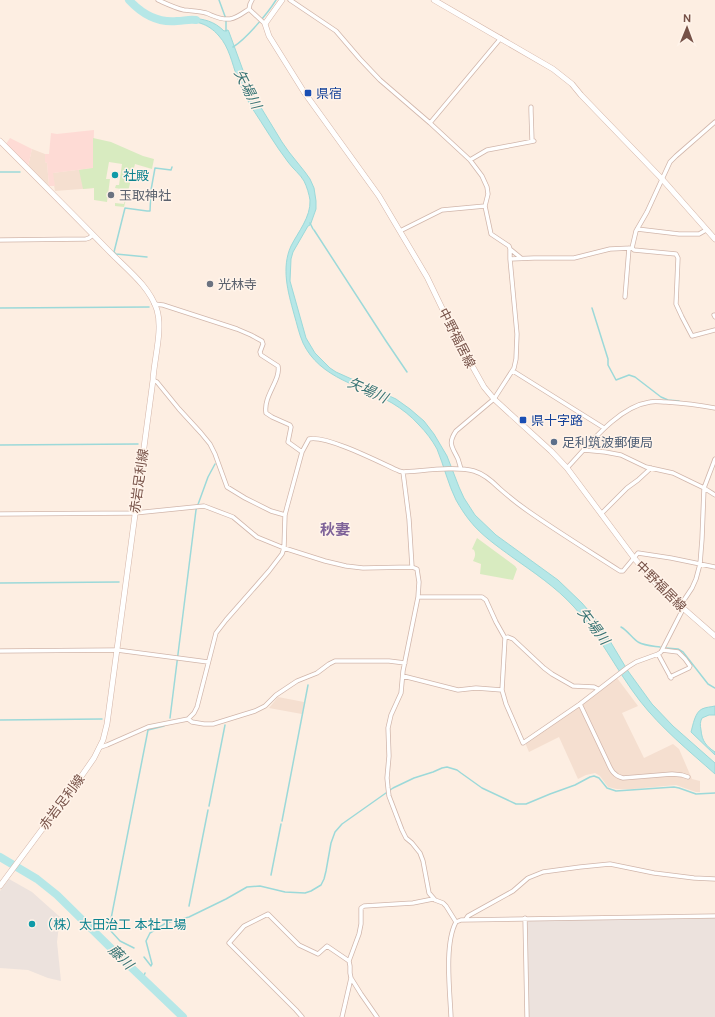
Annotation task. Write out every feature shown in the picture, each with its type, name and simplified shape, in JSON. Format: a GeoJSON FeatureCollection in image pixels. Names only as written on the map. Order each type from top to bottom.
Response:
{"type":"FeatureCollection","features":[{"type":"Feature","properties":{"kind":"main road"},"geometry":{"type":"LineString","coordinates":[[265,24],[282,0]]}},
{"type":"Feature","properties":{"kind":"main road"},"geometry":{"type":"LineString","coordinates":[[434,0],[553,69],[572,84],[662,179],[715,240]]}},
{"type":"Feature","properties":{"kind":"main road","name":"中野福居線"},"geometry":{"type":"LineString","coordinates":[[265,24],[269,36],[304,92],[374,190],[400,231],[427,277],[456,338],[484,387],[494,399],[546,446],[567,468],[634,558],[660,588],[715,636]]}},
{"type":"Feature","properties":{"kind":"main road","name":"赤岩足利線"},"geometry":{"type":"LineString","coordinates":[[0,141],[147,290],[157,312],[159,328],[107,724],[103,740],[78,781],[0,886]]}},
{"type":"Feature","properties":{"kind":"street"},"geometry":{"type":"LineString","coordinates":[[158,0],[182,10],[204,13],[223,19],[237,17],[249,10]]}},
{"type":"Feature","properties":{"kind":"street"},"geometry":{"type":"LineString","coordinates":[[249,10],[252,0]]}},
{"type":"Feature","properties":{"kind":"street"},"geometry":{"type":"LineString","coordinates":[[290,0],[336,31],[360,60],[380,80],[470,160],[482,176],[487,187],[488,194],[485,206],[491,234],[509,246],[521,258]]}},
{"type":"Feature","properties":{"kind":"street"},"geometry":{"type":"LineString","coordinates":[[249,10],[265,24]]}},
{"type":"Feature","properties":{"kind":"street"},"geometry":{"type":"LineString","coordinates":[[430,123],[501,38]]}},
{"type":"Feature","properties":{"kind":"street"},"geometry":{"type":"LineString","coordinates":[[470,160],[487,150],[533,141],[531,107]]}},
{"type":"Feature","properties":{"kind":"street"},"geometry":{"type":"LineString","coordinates":[[625,297],[630,248],[636,231],[647,212],[668,166],[715,122]]}},
{"type":"Feature","properties":{"kind":"street"},"geometry":{"type":"LineString","coordinates":[[400,231],[442,210],[485,206]]}},
{"type":"Feature","properties":{"kind":"street"},"geometry":{"type":"LineString","coordinates":[[637,229],[686,234],[699,234],[706,230]]}},
{"type":"Feature","properties":{"kind":"street"},"geometry":{"type":"LineString","coordinates":[[0,240],[86,239],[93,235]]}},
{"type":"Feature","properties":{"kind":"street"},"geometry":{"type":"LineString","coordinates":[[461,469],[452,450],[452,437],[494,399],[513,370],[516,359],[517,334],[510,248]]}},
{"type":"Feature","properties":{"kind":"street"},"geometry":{"type":"LineString","coordinates":[[510,259],[574,258],[610,248],[630,248],[634,250],[676,254],[678,258],[676,304],[682,317],[692,336],[715,330]]}},
{"type":"Feature","properties":{"kind":"street"},"geometry":{"type":"LineString","coordinates":[[154,304],[163,305],[237,329],[262,341],[263,344],[260,352],[261,355],[278,366],[279,369],[265,408],[266,412],[272,417],[290,425],[291,427],[288,442],[302,452]]}},
{"type":"Feature","properties":{"kind":"street"},"geometry":{"type":"LineString","coordinates":[[513,370],[604,428]]}},
{"type":"Feature","properties":{"kind":"street"},"geometry":{"type":"LineString","coordinates":[[153,380],[157,382],[210,444],[227,487],[271,511],[286,515]]}},
{"type":"Feature","properties":{"kind":"street"},"geometry":{"type":"LineString","coordinates":[[567,468],[604,428],[622,414],[640,404],[652,402],[683,403],[715,408]]}},
{"type":"Feature","properties":{"kind":"street"},"geometry":{"type":"LineString","coordinates":[[100,747],[108,745],[148,727],[188,719],[194,713],[216,633],[279,559],[284,548],[286,515],[302,452],[309,440],[313,438],[350,448],[403,472],[455,469],[473,471],[484,476],[552,528],[620,571],[623,571],[638,553],[715,567]]}},
{"type":"Feature","properties":{"kind":"street"},"geometry":{"type":"LineString","coordinates":[[584,450],[621,455],[646,467],[673,473],[715,495]]}},
{"type":"Feature","properties":{"kind":"street"},"geometry":{"type":"LineString","coordinates":[[418,597],[483,597],[486,600],[505,638],[502,690],[506,704],[523,743],[580,704],[628,667],[640,660],[658,654],[662,650],[696,579],[700,564],[704,488],[715,459]]}},
{"type":"Feature","properties":{"kind":"street"},"geometry":{"type":"LineString","coordinates":[[601,514],[627,488],[651,468]]}},
{"type":"Feature","properties":{"kind":"street"},"geometry":{"type":"LineString","coordinates":[[403,472],[409,519],[412,567]]}},
{"type":"Feature","properties":{"kind":"street"},"geometry":{"type":"LineString","coordinates":[[0,514],[135,513],[204,506],[233,517],[257,537],[284,548],[325,561],[363,568],[412,567],[416,569],[419,582],[418,597],[405,663],[401,693],[391,715],[388,732],[388,788],[402,830],[406,838],[420,853],[429,893],[433,899],[443,903],[446,906],[456,922]]}},
{"type":"Feature","properties":{"kind":"street"},"geometry":{"type":"LineString","coordinates":[[505,638],[513,639],[544,668],[573,686],[594,687],[598,689]]}},
{"type":"Feature","properties":{"kind":"street"},"geometry":{"type":"LineString","coordinates":[[0,651],[117,650],[208,662]]}},
{"type":"Feature","properties":{"kind":"street"},"geometry":{"type":"LineString","coordinates":[[658,654],[671,678],[689,668],[690,666],[678,652],[662,650]]}},
{"type":"Feature","properties":{"kind":"street"},"geometry":{"type":"LineString","coordinates":[[188,719],[192,722],[213,724],[255,711],[265,706],[276,695],[297,681],[317,673],[335,661],[389,660],[405,663]]}},
{"type":"Feature","properties":{"kind":"street"},"geometry":{"type":"LineString","coordinates":[[403,676],[458,690],[476,688],[502,690]]}},
{"type":"Feature","properties":{"kind":"street"},"geometry":{"type":"LineString","coordinates":[[580,704],[608,763],[616,776],[623,778],[672,774],[688,777]]}},
{"type":"Feature","properties":{"kind":"street"},"geometry":{"type":"LineString","coordinates":[[466,919],[468,916],[513,891],[528,878],[543,872],[610,864],[654,873],[715,879]]}},
{"type":"Feature","properties":{"kind":"street"},"geometry":{"type":"LineString","coordinates":[[342,1017],[351,978],[349,961],[361,924],[361,908],[364,906],[413,903],[433,899]]}},
{"type":"Feature","properties":{"kind":"street"},"geometry":{"type":"LineString","coordinates":[[302,1017],[229,943],[244,926],[268,914],[299,945],[318,954],[327,946],[349,961]]}},
{"type":"Feature","properties":{"kind":"street"},"geometry":{"type":"LineString","coordinates":[[450,1017],[450,937],[456,922],[461,920],[715,916]]}},
{"type":"Feature","properties":{"kind":"street"},"geometry":{"type":"LineString","coordinates":[[525,918],[527,1017]]}},
{"type":"Feature","properties":{"kind":"street"},"geometry":{"type":"LineString","coordinates":[[351,978],[377,1017]]}},
{"type":"Feature","properties":{"kind":"shaded area"},"geometry":{"type":"Polygon","coordinates":[[[94,130],[93,168],[53,173],[55,186],[49,186],[45,154],[49,154],[51,133],[57,134],[94,130]]]}},
{"type":"Feature","properties":{"kind":"shaded area"},"geometry":{"type":"Polygon","coordinates":[[[10,138],[32,149],[28,166],[6,144],[10,138]]]}},
{"type":"Feature","properties":{"kind":"shaded area"},"geometry":{"type":"Polygon","coordinates":[[[32,149],[45,154],[49,186],[28,166],[32,149]]]}},
{"type":"Feature","properties":{"kind":"shaded area"},"geometry":{"type":"Polygon","coordinates":[[[93,168],[94,188],[55,191],[52,173],[93,168]]]}},
{"type":"Feature","properties":{"kind":"shaded area"},"geometry":{"type":"Polygon","coordinates":[[[617,678],[638,706],[622,713],[644,758],[673,744],[679,749],[692,779],[700,781],[700,792],[676,785],[617,789],[608,787],[600,776],[595,773],[578,779],[559,737],[529,752],[526,743],[617,678]]]}},
{"type":"Feature","properties":{"kind":"shaded area"},"geometry":{"type":"Polygon","coordinates":[[[278,697],[304,702],[302,714],[269,708],[278,697]]]}},
{"type":"Feature","properties":{"kind":"shaded area","name":"（株）太田治工 本社工場"},"geometry":{"type":"Polygon","coordinates":[[[9,879],[32,892],[60,917],[57,942],[61,981],[48,978],[28,970],[0,968],[0,891],[9,879]]]}},
{"type":"Feature","properties":{"kind":"shaded area"},"geometry":{"type":"Polygon","coordinates":[[[715,918],[715,1017],[528,1017],[527,922],[530,920],[715,918]]]}},
{"type":"Feature","properties":{"kind":"green space","name":"玉取神社"},"geometry":{"type":"Polygon","coordinates":[[[93,138],[111,142],[143,156],[154,159],[152,169],[135,164],[124,207],[115,206],[115,203],[124,204],[127,190],[115,188],[116,185],[119,185],[122,164],[109,162],[106,179],[110,179],[107,202],[94,200],[94,188],[83,189],[79,170],[93,168],[93,138]]]}},
{"type":"Feature","properties":{"kind":"green space"},"geometry":{"type":"Polygon","coordinates":[[[477,538],[515,566],[517,569],[513,580],[480,574],[481,564],[473,561],[475,554],[474,550],[472,549],[477,538]]]}},
{"type":"Feature","properties":{"kind":"water"},"geometry":{"type":"Polygon","coordinates":[[[191,18],[209,21],[224,31],[228,30],[254,96],[282,142],[310,179],[314,188],[316,209],[310,225],[293,252],[291,259],[290,281],[306,338],[315,353],[336,372],[396,399],[424,421],[434,434],[447,456],[464,498],[475,515],[496,535],[558,580],[582,603],[594,617],[628,671],[652,704],[673,726],[715,763],[715,774],[676,739],[648,711],[631,689],[592,629],[574,607],[544,580],[506,553],[479,531],[470,521],[453,494],[437,449],[424,430],[406,413],[392,403],[330,373],[310,355],[303,343],[298,329],[286,280],[286,263],[288,254],[304,224],[310,206],[307,188],[302,178],[283,156],[250,104],[240,85],[228,50],[222,40],[215,31],[206,25],[179,19],[191,18]]]}},
{"type":"Feature","properties":{"kind":"water"},"geometry":{"type":"Polygon","coordinates":[[[715,706],[715,715],[709,715],[702,718],[700,725],[703,740],[709,748],[715,752],[715,755],[691,732],[698,713],[702,709],[715,706]]]}},
{"type":"Feature","properties":{"kind":"waterway","name":"矢場川"},"geometry":{"type":"LineString","coordinates":[[129,0],[145,13],[163,21],[196,20]]}},
{"type":"Feature","properties":{"kind":"waterway"},"geometry":{"type":"LineString","coordinates":[[219,0],[226,19],[226,31]]}},
{"type":"Feature","properties":{"kind":"waterway"},"geometry":{"type":"LineString","coordinates":[[233,47],[244,38],[268,12],[276,0]]}},
{"type":"Feature","properties":{"kind":"waterway"},"geometry":{"type":"LineString","coordinates":[[147,257],[116,254],[114,252],[125,208],[150,211],[151,190],[155,168],[171,170],[172,167]]}},
{"type":"Feature","properties":{"kind":"waterway"},"geometry":{"type":"LineString","coordinates":[[0,172],[20,172]]}},
{"type":"Feature","properties":{"kind":"waterway"},"geometry":{"type":"LineString","coordinates":[[310,223],[313,229]]}},
{"type":"Feature","properties":{"kind":"waterway"},"geometry":{"type":"LineString","coordinates":[[314,230],[407,372]]}},
{"type":"Feature","properties":{"kind":"waterway"},"geometry":{"type":"LineString","coordinates":[[0,308],[149,307]]}},
{"type":"Feature","properties":{"kind":"waterway"},"geometry":{"type":"LineString","coordinates":[[592,308],[608,359],[608,365],[616,380],[629,375],[635,377],[661,397],[668,400],[679,401]]}},
{"type":"Feature","properties":{"kind":"waterway"},"geometry":{"type":"LineString","coordinates":[[0,445],[138,444]]}},
{"type":"Feature","properties":{"kind":"waterway"},"geometry":{"type":"LineString","coordinates":[[170,718],[196,510],[208,477],[215,464]]}},
{"type":"Feature","properties":{"kind":"waterway"},"geometry":{"type":"LineString","coordinates":[[0,583],[119,582]]}},
{"type":"Feature","properties":{"kind":"waterway"},"geometry":{"type":"LineString","coordinates":[[621,627],[638,642],[660,647]]}},
{"type":"Feature","properties":{"kind":"waterway"},"geometry":{"type":"LineString","coordinates":[[666,648],[678,649],[683,652],[708,684],[715,688]]}},
{"type":"Feature","properties":{"kind":"waterway"},"geometry":{"type":"LineString","coordinates":[[282,821],[308,685]]}},
{"type":"Feature","properties":{"kind":"waterway"},"geometry":{"type":"LineString","coordinates":[[0,720],[102,719]]}},
{"type":"Feature","properties":{"kind":"waterway"},"geometry":{"type":"LineString","coordinates":[[209,806],[225,725]]}},
{"type":"Feature","properties":{"kind":"waterway"},"geometry":{"type":"LineString","coordinates":[[134,948],[120,941],[109,929],[148,730],[164,726]]}},
{"type":"Feature","properties":{"kind":"waterway"},"geometry":{"type":"LineString","coordinates":[[151,966],[152,964],[146,941],[150,933],[166,923],[189,917],[247,887],[260,886],[285,892],[305,893],[321,885],[326,871],[331,843],[335,832],[342,824],[393,788],[414,778],[442,768],[447,767],[457,770],[482,788],[516,804],[526,804],[594,776],[599,778],[607,788],[616,791],[674,787],[696,794],[715,793]]}},
{"type":"Feature","properties":{"kind":"waterway"},"geometry":{"type":"LineString","coordinates":[[189,906],[208,810]]}},
{"type":"Feature","properties":{"kind":"waterway"},"geometry":{"type":"LineString","coordinates":[[271,875],[281,824]]}},
{"type":"Feature","properties":{"kind":"waterway","name":"藤川"},"geometry":{"type":"LineString","coordinates":[[0,857],[37,879],[57,895],[183,1017]]}},
{"type":"Feature","properties":{"kind":"waterway"},"geometry":{"type":"LineString","coordinates":[[144,957],[151,966]]}},
{"type":"Feature","properties":{"kind":"waterway","name":"藤川"},"geometry":{"type":"LineString","coordinates":[[143,978],[145,973]]}},
{"type":"Feature","properties":{"kind":"place","name":"県宿"},"geometry":{"type":"Point","coordinates":[308,93]}},
{"type":"Feature","properties":{"kind":"place","name":"社殿"},"geometry":{"type":"Point","coordinates":[115,175]}},
{"type":"Feature","properties":{"kind":"place","name":"玉取神社"},"geometry":{"type":"Point","coordinates":[111,195]}},
{"type":"Feature","properties":{"kind":"place","name":"光林寺"},"geometry":{"type":"Point","coordinates":[210,284]}},
{"type":"Feature","properties":{"kind":"place","name":"県十字路"},"geometry":{"type":"Point","coordinates":[523,420]}},
{"type":"Feature","properties":{"kind":"place","name":"足利筑波郵便局"},"geometry":{"type":"Point","coordinates":[554,442]}},
{"type":"Feature","properties":{"kind":"place","name":"（株）太田治工 本社工場"},"geometry":{"type":"Point","coordinates":[32,924]}},
{"type":"Feature","properties":{"kind":"district","name":"秋妻"},"geometry":{"type":"Point","coordinates":[335,530]}}]}
